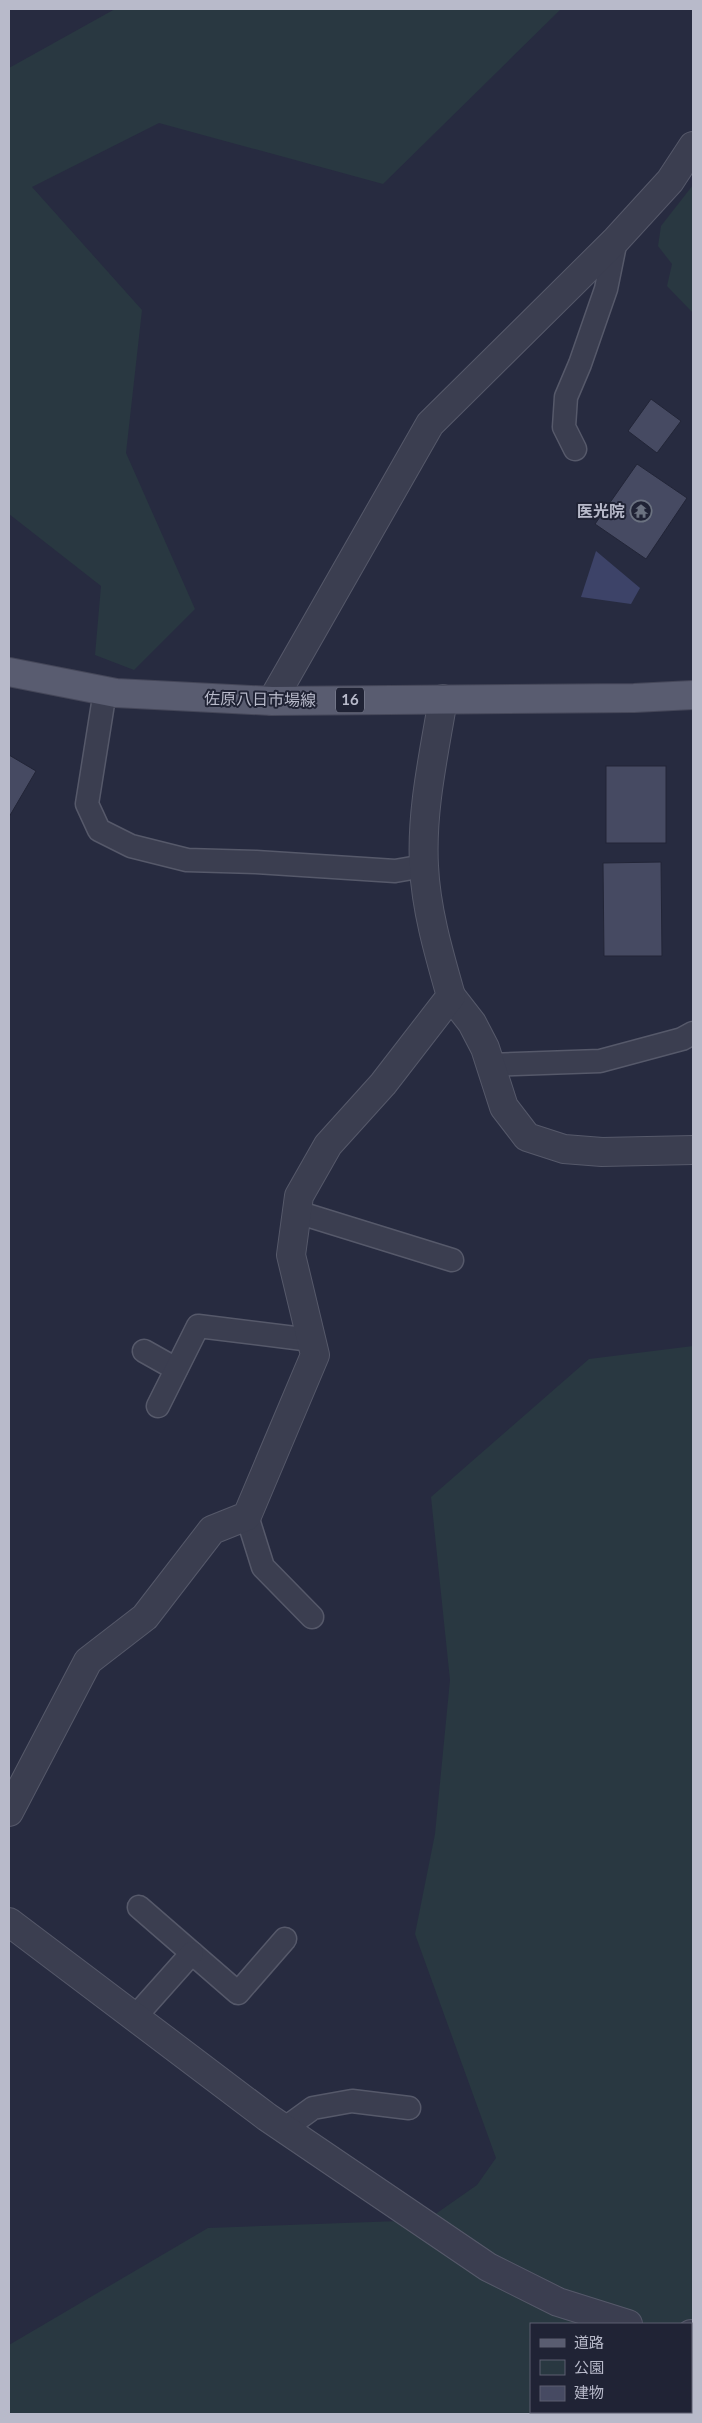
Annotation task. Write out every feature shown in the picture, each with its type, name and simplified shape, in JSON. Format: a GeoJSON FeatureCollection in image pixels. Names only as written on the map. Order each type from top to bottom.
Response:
{"type":"FeatureCollection","features":[{"type":"Feature","properties":{"kind":"main road","name":"佐原八日市場線"},"geometry":{"type":"LineString","coordinates":[[9,672],[104,691],[272,701],[443,698],[634,698],[693,694]]}},
{"type":"Feature","properties":{"kind":"street"},"geometry":{"type":"LineString","coordinates":[[272,701],[430,424],[616,240],[670,181],[693,146]]}},
{"type":"Feature","properties":{"kind":"street"},"geometry":{"type":"LineString","coordinates":[[443,698],[426,798],[424,866],[434,935],[452,996],[472,1022],[485,1048],[504,1107],[527,1137],[564,1149],[602,1152],[693,1150]]}},
{"type":"Feature","properties":{"kind":"street"},"geometry":{"type":"LineString","coordinates":[[9,1812],[88,1661],[146,1617],[212,1530],[247,1516],[315,1355],[291,1255],[299,1196],[328,1145],[383,1084],[452,996]]}},
{"type":"Feature","properties":{"kind":"street"},"geometry":{"type":"LineString","coordinates":[[9,1922],[284,2129],[488,2267],[558,2302],[625,2323]]}},
{"type":"Feature","properties":{"kind":"lane"},"geometry":{"type":"LineString","coordinates":[[575,449],[564,427],[566,397],[580,364],[606,289],[616,240]]}},
{"type":"Feature","properties":{"kind":"lane"},"geometry":{"type":"LineString","coordinates":[[104,691],[87,804],[99,830],[131,846],[187,860],[256,862],[395,871],[424,866]]}},
{"type":"Feature","properties":{"kind":"lane"},"geometry":{"type":"LineString","coordinates":[[490,1065],[600,1061],[682,1040],[693,1033]]}},
{"type":"Feature","properties":{"kind":"lane"},"geometry":{"type":"LineString","coordinates":[[297,1212],[452,1260]]}},
{"type":"Feature","properties":{"kind":"lane"},"geometry":{"type":"LineString","coordinates":[[158,1406],[198,1326],[311,1340]]}},
{"type":"Feature","properties":{"kind":"lane"},"geometry":{"type":"LineString","coordinates":[[144,1352],[176,1369]]}},
{"type":"Feature","properties":{"kind":"lane"},"geometry":{"type":"LineString","coordinates":[[247,1516],[262,1567],[312,1617]]}},
{"type":"Feature","properties":{"kind":"lane"},"geometry":{"type":"LineString","coordinates":[[139,1907],[238,1993],[285,1939]]}},
{"type":"Feature","properties":{"kind":"lane"},"geometry":{"type":"LineString","coordinates":[[135,2017],[192,1953]]}},
{"type":"Feature","properties":{"kind":"lane"},"geometry":{"type":"LineString","coordinates":[[284,2129],[313,2108],[352,2101],[409,2108]]}},
{"type":"Feature","properties":{"kind":"green space"},"geometry":{"type":"Polygon","coordinates":[[[115,9],[561,9],[383,184],[159,123],[32,187],[142,310],[126,453],[195,609],[134,670],[95,655],[101,586],[9,514],[9,68],[115,9]]]}},
{"type":"Feature","properties":{"kind":"green space"},"geometry":{"type":"Polygon","coordinates":[[[693,185],[693,313],[667,286],[672,264],[658,246],[661,226],[693,185]]]}},
{"type":"Feature","properties":{"kind":"green space"},"geometry":{"type":"Polygon","coordinates":[[[693,1346],[693,2414],[9,2414],[9,2345],[208,2228],[427,2220],[477,2185],[496,2158],[415,1934],[435,1834],[450,1680],[431,1497],[589,1359],[693,1346]]]}},
{"type":"Feature","properties":{"kind":"water"},"geometry":{"type":"Polygon","coordinates":[[[596,551],[640,588],[631,604],[581,597],[596,551]]]}},
{"type":"Feature","properties":{"kind":"building"},"geometry":{"type":"Polygon","coordinates":[[[651,399],[681,421],[657,453],[628,431],[651,399]]]}},
{"type":"Feature","properties":{"kind":"building","name":"医光院"},"geometry":{"type":"Polygon","coordinates":[[[637,464],[687,498],[646,559],[595,524],[637,464]]]}},
{"type":"Feature","properties":{"kind":"building"},"geometry":{"type":"Polygon","coordinates":[[[9,755],[36,771],[9,817],[9,755]]]}},
{"type":"Feature","properties":{"kind":"building"},"geometry":{"type":"Polygon","coordinates":[[[606,766],[666,766],[666,843],[606,843],[606,766]]]}},
{"type":"Feature","properties":{"kind":"building"},"geometry":{"type":"Polygon","coordinates":[[[661,862],[662,956],[604,956],[603,863],[661,862]]]}},
{"type":"Feature","properties":{"kind":"place","name":"医光院"},"geometry":{"type":"Point","coordinates":[641,511]}}]}
